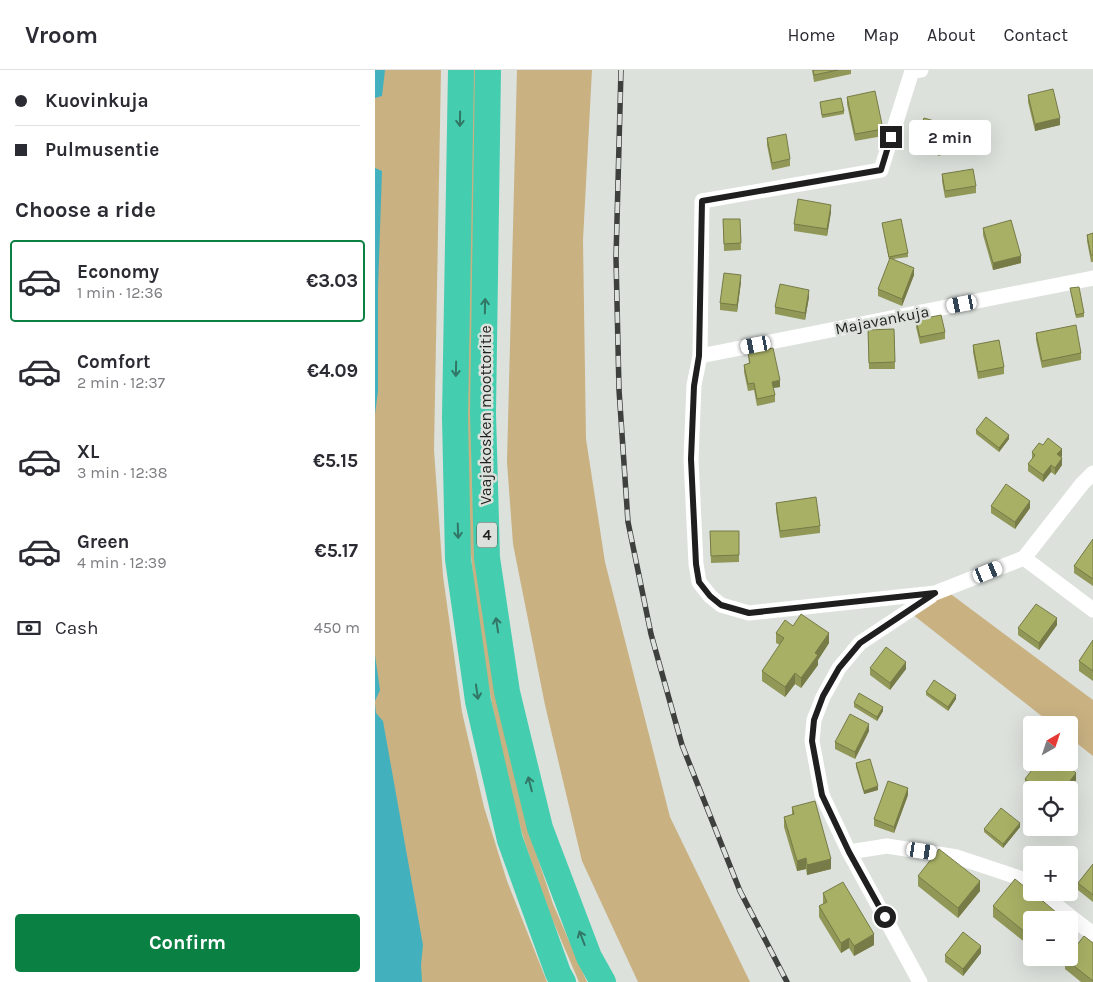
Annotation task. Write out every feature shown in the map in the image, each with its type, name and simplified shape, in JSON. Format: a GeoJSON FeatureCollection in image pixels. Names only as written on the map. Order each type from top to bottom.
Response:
{"type":"FeatureCollection","features":[{"type":"Feature","properties":{"kind":"highway","name":"Vaajakosken moottoritie"},"geometry":{"type":"LineString","coordinates":[[461,70],[455,417],[459,559],[478,701],[510,840],[558,973],[563,982]]}},
{"type":"Feature","properties":{"kind":"highway","name":"Vaajakosken moottoritie"},"geometry":{"type":"LineString","coordinates":[[488,70],[483,413],[487,558],[507,692],[540,828],[589,957],[603,982]]}},
{"type":"Feature","properties":{"kind":"street"},"geometry":{"type":"LineString","coordinates":[[921,70],[912,71],[881,170],[702,201],[699,356],[694,386],[691,459],[696,564],[699,582],[710,596],[721,605],[749,613],[935,593]]}},
{"type":"Feature","properties":{"kind":"street","name":"Majavankuja"},"geometry":{"type":"LineString","coordinates":[[699,356],[1093,278]]}},
{"type":"Feature","properties":{"kind":"street"},"geometry":{"type":"LineString","coordinates":[[920,982],[849,852],[822,795],[812,741],[814,720],[823,696],[839,668],[860,643],[935,593],[1024,558],[1082,484],[1093,474]]}},
{"type":"Feature","properties":{"kind":"street"},"geometry":{"type":"LineString","coordinates":[[1024,558],[1093,610]]}},
{"type":"Feature","properties":{"kind":"street"},"geometry":{"type":"LineString","coordinates":[[849,852],[887,846],[957,857],[1023,880]]}},
{"type":"Feature","properties":{"kind":"street"},"geometry":{"type":"LineString","coordinates":[[1051,901],[1093,934]]}},
{"type":"Feature","properties":{"kind":"shaded area"},"geometry":{"type":"Polygon","coordinates":[[[375,70],[441,70],[434,450],[443,576],[462,712],[484,807],[507,881],[547,982],[375,982],[375,70]]]}},
{"type":"Feature","properties":{"kind":"shaded area"},"geometry":{"type":"Polygon","coordinates":[[[472,70],[479,70],[471,418],[472,489],[477,561],[531,838],[553,904],[587,982],[579,982],[547,907],[524,840],[505,771],[478,631],[465,489],[472,70]]]}},
{"type":"Feature","properties":{"kind":"shaded area"},"geometry":{"type":"Polygon","coordinates":[[[517,70],[592,70],[583,240],[586,439],[605,562],[670,817],[750,982],[638,982],[582,861],[545,705],[513,544],[507,462],[517,70]]]}},
{"type":"Feature","properties":{"kind":"shaded area"},"geometry":{"type":"Polygon","coordinates":[[[948,592],[1093,700],[1093,756],[1078,744],[1078,716],[1042,716],[912,614],[948,592]]]}},
{"type":"Feature","properties":{"kind":"water"},"geometry":{"type":"Polygon","coordinates":[[[375,70],[385,70],[382,96],[375,98],[375,70]]]}},
{"type":"Feature","properties":{"kind":"water"},"geometry":{"type":"Polygon","coordinates":[[[375,168],[382,171],[378,289],[378,391],[375,414],[375,168]]]}},
{"type":"Feature","properties":{"kind":"water"},"geometry":{"type":"Polygon","coordinates":[[[375,655],[380,690],[375,701],[375,655]]]}},
{"type":"Feature","properties":{"kind":"water"},"geometry":{"type":"Polygon","coordinates":[[[375,703],[376,713],[383,721],[423,945],[422,982],[375,982],[375,703]]]}},
{"type":"Feature","properties":{"kind":"building"},"geometry":{"type":"Polygon","coordinates":[[[813,70],[838,70],[814,75],[813,70]]]}},
{"type":"Feature","properties":{"kind":"building"},"geometry":{"type":"Polygon","coordinates":[[[1053,89],[1060,118],[1035,124],[1028,95],[1053,89]]]}},
{"type":"Feature","properties":{"kind":"building"},"geometry":{"type":"Polygon","coordinates":[[[875,91],[883,129],[855,134],[847,97],[875,91]]]}},
{"type":"Feature","properties":{"kind":"building"},"geometry":{"type":"Polygon","coordinates":[[[841,98],[844,111],[822,115],[820,102],[841,98]]]}},
{"type":"Feature","properties":{"kind":"building"},"geometry":{"type":"Polygon","coordinates":[[[924,118],[948,125],[940,149],[916,142],[924,118]]]}},
{"type":"Feature","properties":{"kind":"building"},"geometry":{"type":"Polygon","coordinates":[[[786,134],[790,159],[772,163],[767,138],[786,134]]]}},
{"type":"Feature","properties":{"kind":"building"},"geometry":{"type":"Polygon","coordinates":[[[973,169],[976,186],[945,191],[942,174],[973,169]]]}},
{"type":"Feature","properties":{"kind":"building"},"geometry":{"type":"Polygon","coordinates":[[[798,199],[831,205],[827,229],[794,224],[798,199]]]}},
{"type":"Feature","properties":{"kind":"building"},"geometry":{"type":"Polygon","coordinates":[[[723,219],[740,219],[741,243],[724,244],[723,219]]]}},
{"type":"Feature","properties":{"kind":"building"},"geometry":{"type":"Polygon","coordinates":[[[901,219],[908,253],[889,257],[882,223],[901,219]]]}},
{"type":"Feature","properties":{"kind":"building"},"geometry":{"type":"Polygon","coordinates":[[[1011,220],[1021,256],[993,263],[983,228],[1011,220]]]}},
{"type":"Feature","properties":{"kind":"building"},"geometry":{"type":"Polygon","coordinates":[[[1093,233],[1093,255],[1091,255],[1087,235],[1093,233]]]}},
{"type":"Feature","properties":{"kind":"building"},"geometry":{"type":"Polygon","coordinates":[[[890,258],[914,268],[902,299],[878,289],[890,258]]]}},
{"type":"Feature","properties":{"kind":"building"},"geometry":{"type":"Polygon","coordinates":[[[724,273],[741,275],[737,305],[720,303],[724,273]]]}},
{"type":"Feature","properties":{"kind":"building"},"geometry":{"type":"Polygon","coordinates":[[[780,284],[809,290],[805,313],[775,307],[780,284]]]}},
{"type":"Feature","properties":{"kind":"building"},"geometry":{"type":"Polygon","coordinates":[[[1079,287],[1084,313],[1076,315],[1070,288],[1079,287]]]}},
{"type":"Feature","properties":{"kind":"building"},"geometry":{"type":"Polygon","coordinates":[[[941,315],[945,332],[920,337],[916,320],[941,315]]]}},
{"type":"Feature","properties":{"kind":"building"},"geometry":{"type":"Polygon","coordinates":[[[1076,325],[1081,353],[1042,361],[1036,333],[1076,325]]]}},
{"type":"Feature","properties":{"kind":"building"},"geometry":{"type":"Polygon","coordinates":[[[894,329],[895,362],[869,363],[868,330],[894,329]]]}},
{"type":"Feature","properties":{"kind":"building"},"geometry":{"type":"Polygon","coordinates":[[[999,340],[1004,367],[978,372],[973,345],[999,340]]]}},
{"type":"Feature","properties":{"kind":"building"},"geometry":{"type":"Polygon","coordinates":[[[773,348],[780,380],[772,382],[775,395],[757,399],[754,383],[748,384],[744,365],[750,363],[748,353],[773,348]]]}},
{"type":"Feature","properties":{"kind":"building"},"geometry":{"type":"Polygon","coordinates":[[[986,417],[1009,435],[999,448],[976,430],[986,417]]]}},
{"type":"Feature","properties":{"kind":"building"},"geometry":{"type":"Polygon","coordinates":[[[1048,438],[1062,449],[1057,454],[1062,458],[1055,468],[1051,465],[1043,475],[1028,464],[1035,455],[1032,452],[1039,443],[1043,445],[1048,438]]]}},
{"type":"Feature","properties":{"kind":"building"},"geometry":{"type":"Polygon","coordinates":[[[1006,484],[1030,501],[1015,522],[991,506],[1006,484]]]}},
{"type":"Feature","properties":{"kind":"building"},"geometry":{"type":"Polygon","coordinates":[[[816,497],[820,526],[780,531],[776,503],[816,497]]]}},
{"type":"Feature","properties":{"kind":"building"},"geometry":{"type":"Polygon","coordinates":[[[710,531],[739,531],[739,555],[711,556],[710,531]]]}},
{"type":"Feature","properties":{"kind":"building"},"geometry":{"type":"Polygon","coordinates":[[[1093,539],[1093,579],[1074,566],[1093,539]]]}},
{"type":"Feature","properties":{"kind":"building"},"geometry":{"type":"Polygon","coordinates":[[[1036,604],[1057,618],[1039,643],[1018,628],[1036,604]]]}},
{"type":"Feature","properties":{"kind":"building"},"geometry":{"type":"Polygon","coordinates":[[[801,614],[829,633],[815,653],[818,655],[801,678],[795,673],[785,687],[762,671],[784,638],[776,633],[785,620],[793,626],[801,614]]]}},
{"type":"Feature","properties":{"kind":"building"},"geometry":{"type":"Polygon","coordinates":[[[1093,640],[1093,671],[1079,661],[1093,640]]]}},
{"type":"Feature","properties":{"kind":"building"},"geometry":{"type":"Polygon","coordinates":[[[886,647],[906,662],[890,683],[870,668],[886,647]]]}},
{"type":"Feature","properties":{"kind":"building"},"geometry":{"type":"Polygon","coordinates":[[[934,680],[956,695],[948,707],[926,692],[934,680]]]}},
{"type":"Feature","properties":{"kind":"building"},"geometry":{"type":"Polygon","coordinates":[[[859,693],[883,707],[877,717],[854,703],[859,693]]]}},
{"type":"Feature","properties":{"kind":"building"},"geometry":{"type":"Polygon","coordinates":[[[850,714],[869,724],[855,752],[835,742],[850,714]]]}},
{"type":"Feature","properties":{"kind":"building"},"geometry":{"type":"Polygon","coordinates":[[[870,759],[878,786],[864,791],[856,763],[870,759]]]}},
{"type":"Feature","properties":{"kind":"building"},"geometry":{"type":"Polygon","coordinates":[[[1031,771],[1074,771],[1076,773],[1070,781],[1027,781],[1025,779],[1031,771]]]}},
{"type":"Feature","properties":{"kind":"building"},"geometry":{"type":"Polygon","coordinates":[[[888,781],[908,788],[894,827],[874,819],[888,781]]]}},
{"type":"Feature","properties":{"kind":"building"},"geometry":{"type":"Polygon","coordinates":[[[815,801],[831,859],[807,865],[806,858],[797,861],[784,817],[794,814],[792,807],[815,801]]]}},
{"type":"Feature","properties":{"kind":"building"},"geometry":{"type":"Polygon","coordinates":[[[1001,808],[1020,823],[1003,844],[984,829],[1001,808]]]}},
{"type":"Feature","properties":{"kind":"building"},"geometry":{"type":"Polygon","coordinates":[[[939,849],[980,881],[958,908],[918,876],[939,849]]]}},
{"type":"Feature","properties":{"kind":"building"},"geometry":{"type":"Polygon","coordinates":[[[1093,864],[1093,895],[1078,883],[1093,864]]]}},
{"type":"Feature","properties":{"kind":"building"},"geometry":{"type":"Polygon","coordinates":[[[1015,879],[1023,886],[1023,901],[1043,901],[1055,911],[1023,911],[1023,930],[993,906],[1015,879]]]}},
{"type":"Feature","properties":{"kind":"building"},"geometry":{"type":"Polygon","coordinates":[[[843,882],[874,934],[854,946],[849,938],[841,943],[819,906],[827,902],[823,893],[843,882]]]}},
{"type":"Feature","properties":{"kind":"building"},"geometry":{"type":"Polygon","coordinates":[[[963,932],[981,946],[963,969],[945,955],[963,932]]]}},
{"type":"Feature","properties":{"kind":"building"},"geometry":{"type":"Polygon","coordinates":[[[1084,936],[1093,943],[1093,981],[1074,966],[1078,966],[1078,944],[1084,936]]]}},
{"type":"Feature","properties":{"kind":"railway"},"geometry":{"type":"LineString","coordinates":[[621,70],[616,258],[619,390],[628,522],[651,634],[682,745],[740,891],[787,982]]}},
{"type":"Feature","properties":{"kind":"route"},"geometry":{"type":"LineString","coordinates":[[885,917],[849,852],[822,795],[812,741],[814,720],[823,696],[839,668],[860,643],[935,593],[749,613],[733,610],[721,605],[710,596],[699,582],[696,564],[691,459],[694,386],[699,356],[702,201],[881,170],[891,137]]}}]}
